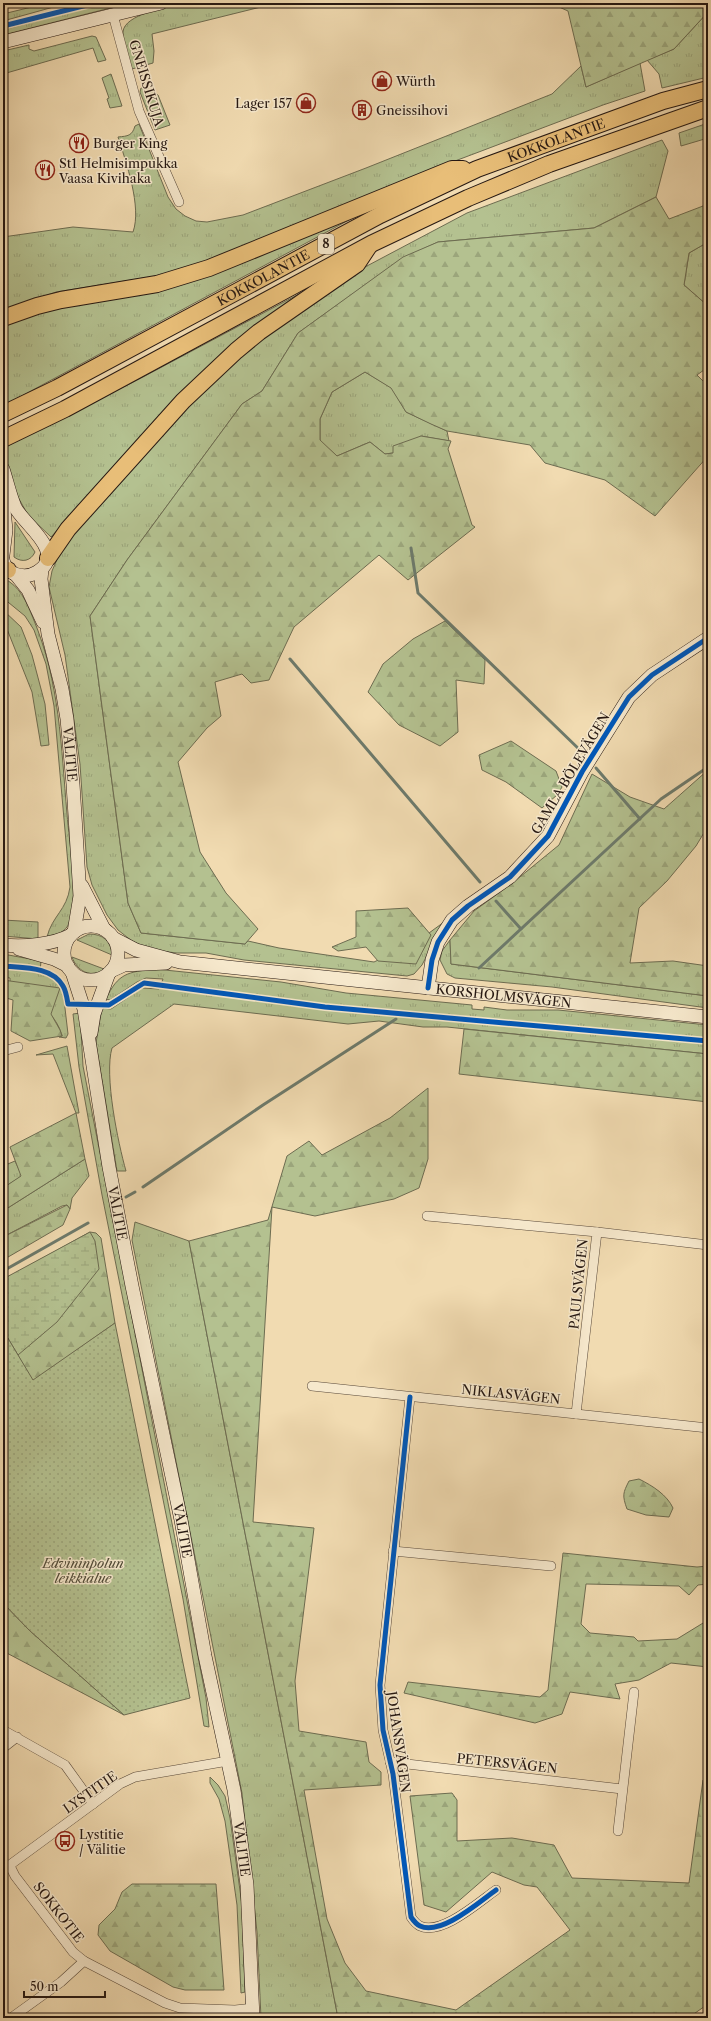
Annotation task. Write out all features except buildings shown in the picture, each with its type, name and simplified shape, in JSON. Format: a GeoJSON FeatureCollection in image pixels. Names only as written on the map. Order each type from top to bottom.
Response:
{"type":"FeatureCollection","features":[{"type":"Feature","properties":{"kind":"highway","name":"KOKKOLANTIE"},"geometry":{"type":"LineString","coordinates":[[3,414],[57,388],[380,215],[477,169],[663,102],[708,89]]}},
{"type":"Feature","properties":{"kind":"highway","name":"KOKKOLANTIE"},"geometry":{"type":"LineString","coordinates":[[3,439],[72,406],[371,244],[468,198],[549,164],[708,108]]}},
{"type":"Feature","properties":{"kind":"highway"},"geometry":{"type":"LineString","coordinates":[[3,318],[37,306],[61,300],[157,284],[186,276],[452,169],[477,169]]}},
{"type":"Feature","properties":{"kind":"highway"},"geometry":{"type":"LineString","coordinates":[[45,563],[68,529],[189,396],[236,351],[259,332],[357,264],[371,244]]}},
{"type":"Feature","properties":{"kind":"main road"},"geometry":{"type":"LineString","coordinates":[[3,42],[161,3]]}},
{"type":"Feature","properties":{"kind":"main road","name":"VÄLITIE"},"geometry":{"type":"LineString","coordinates":[[4,473],[15,506],[20,515],[42,539],[46,546],[45,563],[41,579],[48,634],[62,689],[67,719],[79,877],[80,896],[73,933]]}},
{"type":"Feature","properties":{"kind":"main road"},"geometry":{"type":"LineString","coordinates":[[3,500],[7,566],[29,576],[45,563]]}},
{"type":"Feature","properties":{"kind":"main road","name":"VÄLITIE"},"geometry":{"type":"LineString","coordinates":[[7,566],[28,590],[48,634]]}},
{"type":"Feature","properties":{"kind":"main road","name":"GAMLA BÖLEVÄGEN"},"geometry":{"type":"LineString","coordinates":[[428,988],[432,960],[438,942],[452,920],[468,906],[510,877],[548,836],[582,772],[629,697],[652,675],[708,638]]}},
{"type":"Feature","properties":{"kind":"main road","name":"VÄLITIE"},"geometry":{"type":"LineString","coordinates":[[79,877],[84,893],[109,934]]}},
{"type":"Feature","properties":{"kind":"main road"},"geometry":{"type":"LineString","coordinates":[[88,926],[109,934],[118,955],[110,972],[97,979],[90,980],[84,979],[54,959],[5,946],[42,944],[60,940],[88,926]]}},
{"type":"Feature","properties":{"kind":"main road"},"geometry":{"type":"LineString","coordinates":[[70,969],[64,950],[73,933]]}},
{"type":"Feature","properties":{"kind":"main road","name":"KORSHOLMSVÄGEN"},"geometry":{"type":"LineString","coordinates":[[109,934],[136,950],[180,962],[708,1017]]}},
{"type":"Feature","properties":{"kind":"main road","name":"KORSHOLMSVÄGEN"},"geometry":{"type":"LineString","coordinates":[[110,972],[124,966],[180,962]]}},
{"type":"Feature","properties":{"kind":"main road","name":"VÄLITIE"},"geometry":{"type":"LineString","coordinates":[[70,969],[84,1009],[109,1167],[182,1520],[206,1656],[228,1761],[247,1885],[254,2013]]}},
{"type":"Feature","properties":{"kind":"main road","name":"VÄLITIE"},"geometry":{"type":"LineString","coordinates":[[90,1047],[94,1014],[110,972]]}},
{"type":"Feature","properties":{"kind":"street","name":"GNEISSIKUJA"},"geometry":{"type":"LineString","coordinates":[[113,15],[139,111],[179,202]]}},
{"type":"Feature","properties":{"kind":"street"},"geometry":{"type":"LineString","coordinates":[[3,1051],[18,1047]]}},
{"type":"Feature","properties":{"kind":"street","name":"PAULSVÄGEN"},"geometry":{"type":"LineString","coordinates":[[427,1216],[597,1232],[576,1414]]}},
{"type":"Feature","properties":{"kind":"street"},"geometry":{"type":"LineString","coordinates":[[597,1232],[708,1245]]}},
{"type":"Feature","properties":{"kind":"street","name":"NIKLASVÄGEN"},"geometry":{"type":"LineString","coordinates":[[312,1386],[708,1428]]}},
{"type":"Feature","properties":{"kind":"street","name":"JOHANSVÄGEN"},"geometry":{"type":"LineString","coordinates":[[410,1397],[380,1685],[383,1730],[393,1774],[411,1917],[419,1926],[434,1928],[449,1923],[496,1890]]}},
{"type":"Feature","properties":{"kind":"street"},"geometry":{"type":"LineString","coordinates":[[393,1551],[551,1566]]}},
{"type":"Feature","properties":{"kind":"street"},"geometry":{"type":"LineString","coordinates":[[618,1831],[634,1692]]}},
{"type":"Feature","properties":{"kind":"street"},"geometry":{"type":"LineString","coordinates":[[3,1730],[64,1765],[93,1804]]}},
{"type":"Feature","properties":{"kind":"street"},"geometry":{"type":"LineString","coordinates":[[3,1748],[17,1738]]}},
{"type":"Feature","properties":{"kind":"street","name":"LYSTITIE"},"geometry":{"type":"LineString","coordinates":[[7,1868],[120,1784],[135,1777],[228,1761]]}},
{"type":"Feature","properties":{"kind":"street","name":"PETERSVÄGEN"},"geometry":{"type":"LineString","coordinates":[[390,1762],[622,1789]]}},
{"type":"Feature","properties":{"kind":"street","name":"SOKKOTIE"},"geometry":{"type":"LineString","coordinates":[[7,1868],[15,1876],[68,1946],[84,1961],[165,2003],[180,2008],[235,2010],[254,2013]]}},
{"type":"Feature","properties":{"kind":"street"},"geometry":{"type":"LineString","coordinates":[[11,2018],[61,1982],[84,1961]]}},
{"type":"Feature","properties":{"kind":"green space"},"geometry":{"type":"Polygon","coordinates":[[[48,3],[68,3],[3,21],[3,14],[48,3]]]}},
{"type":"Feature","properties":{"kind":"green space"},"geometry":{"type":"Polygon","coordinates":[[[103,3],[130,3],[3,35],[3,30],[103,3]]]}},
{"type":"Feature","properties":{"kind":"green space"},"geometry":{"type":"Polygon","coordinates":[[[183,3],[277,3],[152,34],[154,51],[153,63],[132,69],[124,41],[123,32],[125,26],[131,20],[148,12],[183,3]]]}},
{"type":"Feature","properties":{"kind":"green space"},"geometry":{"type":"Polygon","coordinates":[[[550,3],[708,3],[708,12],[674,49],[586,87],[568,11],[550,3]]]}},
{"type":"Feature","properties":{"kind":"green space"},"geometry":{"type":"Polygon","coordinates":[[[708,12],[708,77],[662,88],[659,74],[647,60],[674,49],[708,12]]]}},
{"type":"Feature","properties":{"kind":"green space"},"geometry":{"type":"Polygon","coordinates":[[[92,36],[96,37],[106,60],[98,62],[93,48],[3,74],[3,51],[29,45],[29,49],[34,51],[92,36]]]}},
{"type":"Feature","properties":{"kind":"green space"},"geometry":{"type":"Polygon","coordinates":[[[640,63],[645,91],[603,105],[418,175],[220,259],[156,276],[56,292],[3,311],[3,237],[73,227],[133,232],[136,210],[132,184],[118,137],[129,135],[135,126],[139,124],[168,197],[176,209],[185,216],[196,221],[207,222],[243,215],[552,94],[581,66],[586,87],[640,63]]]}},
{"type":"Feature","properties":{"kind":"green space"},"geometry":{"type":"Polygon","coordinates":[[[111,74],[122,106],[110,108],[107,99],[109,98],[102,78],[111,74]]]}},
{"type":"Feature","properties":{"kind":"green space"},"geometry":{"type":"Polygon","coordinates":[[[145,87],[158,95],[170,125],[155,130],[140,92],[141,88],[145,87]]]}},
{"type":"Feature","properties":{"kind":"green space"},"geometry":{"type":"Polygon","coordinates":[[[708,123],[708,138],[681,146],[679,133],[708,123]]]}},
{"type":"Feature","properties":{"kind":"green space"},"geometry":{"type":"Polygon","coordinates":[[[662,140],[668,151],[656,197],[594,228],[438,242],[403,258],[298,333],[262,391],[242,404],[127,560],[90,616],[128,903],[141,933],[245,944],[248,941],[279,948],[374,962],[431,935],[429,933],[444,922],[422,965],[414,974],[407,976],[244,960],[206,953],[177,953],[152,950],[132,941],[118,930],[107,915],[92,885],[87,867],[80,764],[65,655],[49,587],[52,571],[61,550],[77,527],[195,398],[249,349],[299,310],[365,267],[467,213],[662,140]]]}},
{"type":"Feature","properties":{"kind":"green space"},"geometry":{"type":"Polygon","coordinates":[[[656,197],[669,219],[703,206],[708,199],[708,242],[689,253],[684,285],[708,306],[708,367],[697,375],[708,386],[708,456],[655,516],[605,480],[545,463],[530,445],[447,431],[406,412],[391,388],[365,372],[332,392],[320,419],[320,440],[337,456],[370,442],[385,454],[393,453],[393,446],[421,436],[451,441],[448,449],[472,525],[475,527],[408,580],[379,555],[294,627],[269,680],[251,683],[242,674],[215,682],[221,716],[207,728],[178,762],[200,852],[226,893],[258,929],[245,944],[141,933],[128,903],[90,616],[127,560],[242,404],[262,391],[298,333],[403,257],[438,242],[594,228],[656,197]]]}},
{"type":"Feature","properties":{"kind":"green space"},"geometry":{"type":"Polygon","coordinates":[[[375,206],[3,406],[3,324],[63,305],[170,286],[375,206]]]}},
{"type":"Feature","properties":{"kind":"green space"},"geometry":{"type":"Polygon","coordinates":[[[708,242],[708,306],[684,285],[689,253],[708,242]]]}},
{"type":"Feature","properties":{"kind":"green space"},"geometry":{"type":"Polygon","coordinates":[[[299,294],[243,337],[163,414],[51,537],[28,515],[13,488],[3,448],[143,377],[299,294]]]}},
{"type":"Feature","properties":{"kind":"green space"},"geometry":{"type":"Polygon","coordinates":[[[365,372],[392,388],[406,412],[447,431],[449,441],[421,436],[393,453],[385,454],[370,442],[337,456],[320,441],[320,419],[332,392],[365,372]]]}},
{"type":"Feature","properties":{"kind":"green space"},"geometry":{"type":"Polygon","coordinates":[[[15,522],[35,552],[29,559],[26,560],[20,560],[14,557],[15,522]]]}},
{"type":"Feature","properties":{"kind":"green space"},"geometry":{"type":"Polygon","coordinates":[[[3,578],[14,585],[22,595],[33,618],[49,666],[58,714],[72,869],[73,899],[72,912],[66,929],[60,933],[47,937],[52,924],[66,902],[70,887],[54,706],[46,664],[34,630],[25,616],[3,598],[3,578]]]}},
{"type":"Feature","properties":{"kind":"green space"},"geometry":{"type":"Polygon","coordinates":[[[3,610],[21,627],[32,655],[45,704],[49,745],[41,746],[32,692],[5,624],[3,623],[3,610]]]}},
{"type":"Feature","properties":{"kind":"green space"},"geometry":{"type":"Polygon","coordinates":[[[445,621],[485,660],[484,684],[456,680],[458,732],[440,746],[399,725],[368,692],[383,664],[413,639],[445,621]]]}},
{"type":"Feature","properties":{"kind":"green space"},"geometry":{"type":"Polygon","coordinates":[[[511,741],[556,771],[562,787],[557,795],[542,808],[506,782],[482,770],[479,755],[511,741]]]}},
{"type":"Feature","properties":{"kind":"green space"},"geometry":{"type":"Polygon","coordinates":[[[708,770],[708,826],[696,846],[667,881],[639,908],[630,963],[673,961],[708,966],[708,996],[451,964],[450,940],[474,911],[510,885],[559,845],[592,774],[630,797],[664,809],[708,770]]]}},
{"type":"Feature","properties":{"kind":"green space"},"geometry":{"type":"Polygon","coordinates":[[[408,908],[431,935],[416,964],[378,961],[366,947],[338,951],[332,947],[356,937],[356,911],[408,908]]]}},
{"type":"Feature","properties":{"kind":"green space"},"geometry":{"type":"Polygon","coordinates":[[[3,920],[38,922],[38,939],[3,936],[3,920]]]}},
{"type":"Feature","properties":{"kind":"green space"},"geometry":{"type":"Polygon","coordinates":[[[89,934],[98,935],[105,939],[110,946],[112,955],[77,940],[89,934]]]}},
{"type":"Feature","properties":{"kind":"green space"},"geometry":{"type":"Polygon","coordinates":[[[450,940],[451,964],[708,996],[708,1008],[552,987],[455,978],[447,974],[440,960],[442,951],[450,940]]]}},
{"type":"Feature","properties":{"kind":"green space"},"geometry":{"type":"Polygon","coordinates":[[[3,954],[41,961],[40,972],[53,977],[63,991],[68,1034],[66,1038],[59,1037],[62,1036],[59,1027],[41,1005],[10,981],[10,978],[3,977],[3,954]]]}},
{"type":"Feature","properties":{"kind":"green space"},"geometry":{"type":"Polygon","coordinates":[[[72,957],[104,969],[94,973],[85,972],[77,966],[72,957]]]}},
{"type":"Feature","properties":{"kind":"green space"},"geometry":{"type":"Polygon","coordinates":[[[155,969],[281,982],[346,993],[472,1005],[472,1009],[484,1010],[484,1007],[507,1010],[558,1010],[708,1025],[708,1054],[447,1027],[423,1027],[379,1021],[348,1024],[174,1004],[112,1048],[110,1075],[113,1109],[119,1144],[126,1171],[117,1171],[96,1043],[102,1008],[111,1009],[142,988],[159,989],[163,979],[146,978],[137,982],[110,1000],[106,999],[110,990],[125,975],[138,971],[155,969]]]}},
{"type":"Feature","properties":{"kind":"green space"},"geometry":{"type":"Polygon","coordinates":[[[3,980],[60,988],[51,1014],[62,1036],[30,1041],[11,1031],[13,1000],[3,997],[3,980]]]}},
{"type":"Feature","properties":{"kind":"green space"},"geometry":{"type":"Polygon","coordinates":[[[80,1013],[83,1066],[206,1698],[209,1727],[204,1726],[183,1599],[102,1195],[79,1067],[73,1014],[80,1013]]]}},
{"type":"Feature","properties":{"kind":"green space"},"geometry":{"type":"Polygon","coordinates":[[[464,1029],[708,1054],[708,1102],[459,1074],[464,1029]]]}},
{"type":"Feature","properties":{"kind":"green space"},"geometry":{"type":"Polygon","coordinates":[[[67,1046],[79,1113],[76,1113],[53,1054],[36,1055],[67,1046]]]}},
{"type":"Feature","properties":{"kind":"green space"},"geometry":{"type":"Polygon","coordinates":[[[428,1088],[428,1159],[419,1188],[394,1199],[315,1216],[272,1207],[253,1522],[314,1528],[295,1681],[299,1731],[366,1742],[369,1762],[381,1772],[381,1785],[304,1790],[327,1919],[345,1963],[366,1991],[456,2010],[570,1930],[537,1887],[524,1885],[492,1872],[446,1912],[424,1905],[410,1796],[452,1793],[457,1800],[457,1841],[512,1838],[554,1845],[572,1878],[689,1883],[703,1780],[708,1780],[708,2004],[688,2018],[338,2018],[189,1241],[268,1220],[287,1156],[309,1141],[322,1155],[390,1118],[428,1088]]]}},
{"type":"Feature","properties":{"kind":"green space"},"geometry":{"type":"Polygon","coordinates":[[[76,1113],[85,1159],[3,1211],[3,1188],[21,1176],[10,1147],[76,1113]]]}},
{"type":"Feature","properties":{"kind":"green space"},"geometry":{"type":"Polygon","coordinates":[[[85,1159],[89,1176],[72,1198],[70,1209],[67,1205],[62,1206],[3,1237],[3,1211],[85,1159]]]}},
{"type":"Feature","properties":{"kind":"green space"},"geometry":{"type":"Polygon","coordinates":[[[15,1161],[22,1176],[3,1188],[3,1166],[15,1161]]]}},
{"type":"Feature","properties":{"kind":"green space"},"geometry":{"type":"Polygon","coordinates":[[[67,1205],[70,1209],[63,1225],[3,1260],[3,1237],[67,1205]]]}},
{"type":"Feature","properties":{"kind":"green space"},"geometry":{"type":"Polygon","coordinates":[[[135,1222],[189,1241],[338,2018],[261,2018],[257,1932],[242,1793],[132,1240],[135,1222]]]}},
{"type":"Feature","properties":{"kind":"green space"},"geometry":{"type":"Polygon","coordinates":[[[90,1232],[96,1233],[101,1238],[115,1323],[33,1381],[3,1330],[3,1280],[90,1232]]]}},
{"type":"Feature","properties":{"kind":"green space"},"geometry":{"type":"Polygon","coordinates":[[[90,1232],[95,1241],[99,1269],[57,1322],[18,1355],[3,1330],[3,1279],[90,1232]]]}},
{"type":"Feature","properties":{"kind":"green space","name":"Edvininpolun leikkialue"},"geometry":{"type":"Polygon","coordinates":[[[115,1323],[190,1698],[124,1715],[29,1630],[3,1603],[3,1330],[33,1380],[115,1323]]]}},
{"type":"Feature","properties":{"kind":"green space"},"geometry":{"type":"Polygon","coordinates":[[[639,1479],[654,1488],[667,1499],[673,1508],[669,1517],[646,1515],[627,1509],[624,1500],[625,1488],[629,1481],[639,1479]]]}},
{"type":"Feature","properties":{"kind":"green space"},"geometry":{"type":"Polygon","coordinates":[[[563,1553],[697,1567],[708,1566],[708,1584],[698,1585],[689,1595],[679,1586],[586,1584],[581,1624],[590,1633],[634,1637],[638,1641],[677,1639],[708,1620],[708,1667],[671,1663],[639,1680],[615,1684],[620,1699],[570,1692],[562,1714],[535,1723],[404,1693],[408,1682],[540,1697],[548,1690],[563,1553]]]}},
{"type":"Feature","properties":{"kind":"green space"},"geometry":{"type":"Polygon","coordinates":[[[3,1603],[29,1630],[124,1715],[3,1651],[3,1603]]]}},
{"type":"Feature","properties":{"kind":"green space"},"geometry":{"type":"Polygon","coordinates":[[[210,1777],[218,1785],[225,1796],[230,1818],[242,1905],[245,1992],[241,1993],[237,1905],[225,1821],[219,1799],[210,1783],[210,1777]]]}},
{"type":"Feature","properties":{"kind":"green space"},"geometry":{"type":"Polygon","coordinates":[[[132,1884],[216,1884],[224,1990],[185,1990],[173,1987],[110,1951],[98,1935],[99,1925],[115,1909],[122,1892],[132,1884]]]}},
{"type":"Feature","properties":{"kind":"waterway"},"geometry":{"type":"LineString","coordinates":[[411,548],[418,593],[582,752]]}},
{"type":"Feature","properties":{"kind":"waterway"},"geometry":{"type":"LineString","coordinates":[[290,659],[480,882]]}},
{"type":"Feature","properties":{"kind":"waterway"},"geometry":{"type":"LineString","coordinates":[[479,968],[661,799],[708,767]]}},
{"type":"Feature","properties":{"kind":"waterway"},"geometry":{"type":"LineString","coordinates":[[596,768],[640,819]]}},
{"type":"Feature","properties":{"kind":"waterway"},"geometry":{"type":"LineString","coordinates":[[496,901],[521,929]]}},
{"type":"Feature","properties":{"kind":"waterway"},"geometry":{"type":"LineString","coordinates":[[143,1187],[263,1105],[396,1019]]}},
{"type":"Feature","properties":{"kind":"waterway"},"geometry":{"type":"LineString","coordinates":[[126,1197],[135,1192]]}},
{"type":"Feature","properties":{"kind":"waterway"},"geometry":{"type":"LineString","coordinates":[[3,1271],[88,1223]]}},
{"type":"Feature","properties":{"kind":"cycle path"},"geometry":{"type":"LineString","coordinates":[[3,26],[95,3]]}},
{"type":"Feature","properties":{"kind":"cycle path"},"geometry":{"type":"LineString","coordinates":[[428,988],[432,960],[438,942],[452,920],[468,906],[510,877],[548,836],[582,772],[629,697],[652,675],[708,638]]}},
{"type":"Feature","properties":{"kind":"cycle path"},"geometry":{"type":"LineString","coordinates":[[3,966],[36,969],[52,975],[58,979],[63,986],[66,992],[68,1004],[109,1005],[144,983],[325,1007],[708,1041]]}},
{"type":"Feature","properties":{"kind":"cycle path"},"geometry":{"type":"LineString","coordinates":[[410,1397],[380,1685],[383,1730],[393,1774],[411,1917],[420,1926],[429,1928],[438,1926],[460,1916],[496,1890]]}},
{"type":"Feature","properties":{"kind":"place","name":"Würth"},"geometry":{"type":"Point","coordinates":[382,81]}},
{"type":"Feature","properties":{"kind":"place","name":"Lager 157"},"geometry":{"type":"Point","coordinates":[306,103]}},
{"type":"Feature","properties":{"kind":"place","name":"Gneissihovi"},"geometry":{"type":"Point","coordinates":[362,110]}},
{"type":"Feature","properties":{"kind":"place","name":"Burger King"},"geometry":{"type":"Point","coordinates":[79,143]}},
{"type":"Feature","properties":{"kind":"place","name":"St1 Helmisimpukka Vaasa Kivihaka"},"geometry":{"type":"Point","coordinates":[45,170]}},
{"type":"Feature","properties":{"kind":"place","name":"Lystitie / Välitie"},"geometry":{"type":"Point","coordinates":[65,1841]}}]}
